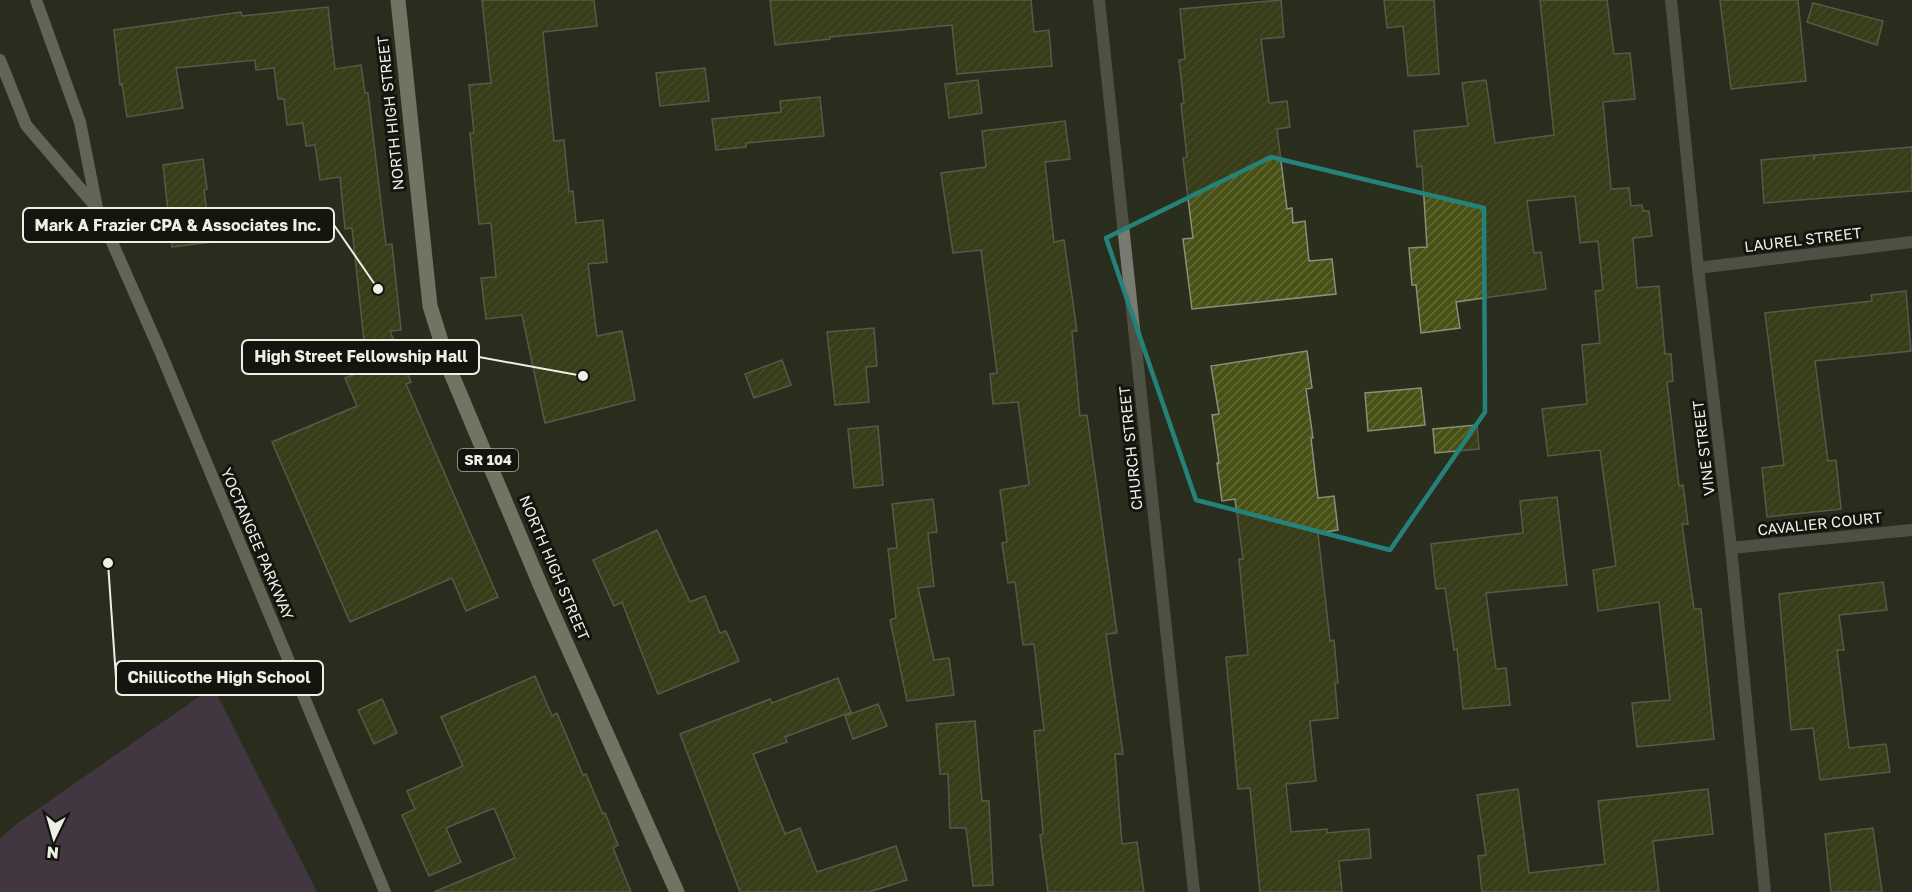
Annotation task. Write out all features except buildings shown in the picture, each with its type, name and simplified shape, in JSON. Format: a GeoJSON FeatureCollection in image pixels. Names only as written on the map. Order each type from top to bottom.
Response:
{"type":"FeatureCollection","features":[{"type":"Feature","properties":{"kind":"main road","name":"NORTH HIGH STREET"},"geometry":{"type":"LineString","coordinates":[[398,0],[430,306],[451,373],[542,588],[677,892]]}},
{"type":"Feature","properties":{"kind":"street","name":"YOCTANGEE PARKWAY"},"geometry":{"type":"LineString","coordinates":[[36,0],[80,122],[97,208],[160,351],[385,892]]}},
{"type":"Feature","properties":{"kind":"street","name":"CHURCH STREET"},"geometry":{"type":"LineString","coordinates":[[1099,0],[1194,892]]}},
{"type":"Feature","properties":{"kind":"street","name":"VINE STREET"},"geometry":{"type":"LineString","coordinates":[[1671,0],[1698,268],[1731,548],[1764,892]]}},
{"type":"Feature","properties":{"kind":"street","name":"YOCTANGEE PARKWAY"},"geometry":{"type":"LineString","coordinates":[[0,60],[26,125],[97,208]]}},
{"type":"Feature","properties":{"kind":"street","name":"LAUREL STREET"},"geometry":{"type":"LineString","coordinates":[[1698,268],[1912,242]]}},
{"type":"Feature","properties":{"kind":"street","name":"CAVALIER COURT"},"geometry":{"type":"LineString","coordinates":[[1731,548],[1912,530]]}},
{"type":"Feature","properties":{"kind":"highlighted area"},"geometry":{"type":"Polygon","coordinates":[[[1271,157],[1484,208],[1485,412],[1390,550],[1196,500],[1106,238],[1271,157]]]}},
{"type":"Feature","properties":{"kind":"shaded area"},"geometry":{"type":"Polygon","coordinates":[[[213,687],[317,892],[0,892],[0,839],[15,825],[213,687]]]}},
{"type":"Feature","properties":{"kind":"place","name":"Mark A Frazier CPA & Associates Inc."},"geometry":{"type":"Point","coordinates":[378,289]}},
{"type":"Feature","properties":{"kind":"place","name":"High Street Fellowship Hall"},"geometry":{"type":"Point","coordinates":[583,376]}},
{"type":"Feature","properties":{"kind":"place","name":"Chillicothe High School"},"geometry":{"type":"Point","coordinates":[108,563]}}]}
